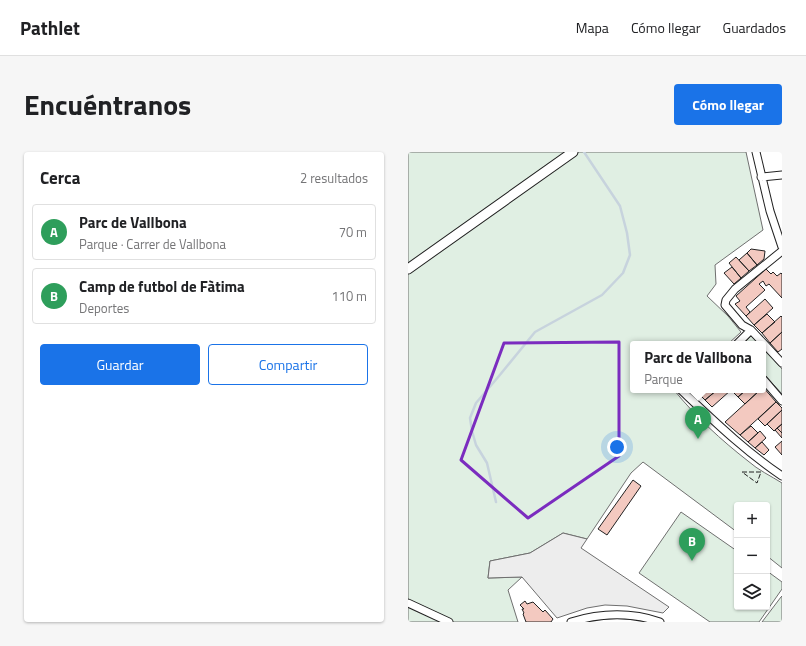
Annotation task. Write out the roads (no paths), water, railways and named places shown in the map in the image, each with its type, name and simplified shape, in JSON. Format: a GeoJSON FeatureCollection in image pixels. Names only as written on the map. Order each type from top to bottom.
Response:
{"type":"FeatureCollection","features":[{"type":"Feature","properties":{"kind":"street"},"geometry":{"type":"LineString","coordinates":[[408,268],[573,152]]}},
{"type":"Feature","properties":{"kind":"street"},"geometry":{"type":"LineString","coordinates":[[756,152],[770,211],[782,247]]}},
{"type":"Feature","properties":{"kind":"street"},"geometry":{"type":"LineString","coordinates":[[761,177],[782,175]]}},
{"type":"Feature","properties":{"kind":"street"},"geometry":{"type":"LineString","coordinates":[[761,341],[751,330],[742,325],[734,316],[725,305],[726,300],[728,296],[745,281],[782,251]]}},
{"type":"Feature","properties":{"kind":"street"},"geometry":{"type":"LineString","coordinates":[[740,341],[751,330]]}},
{"type":"Feature","properties":{"kind":"street"},"geometry":{"type":"LineString","coordinates":[[766,346],[782,363]]}},
{"type":"Feature","properties":{"kind":"street"},"geometry":{"type":"LineString","coordinates":[[766,383],[782,401]]}},
{"type":"Feature","properties":{"kind":"street"},"geometry":{"type":"LineString","coordinates":[[685,393],[759,460],[781,474]]}},
{"type":"Feature","properties":{"kind":"street"},"geometry":{"type":"LineString","coordinates":[[408,603],[449,622]]}},
{"type":"Feature","properties":{"kind":"street"},"geometry":{"type":"LineString","coordinates":[[571,622],[598,615],[612,614],[660,622]]}},
{"type":"Feature","properties":{"kind":"waterway"},"geometry":{"type":"LineString","coordinates":[[496,502],[487,463],[476,445],[472,431],[470,418],[476,403],[535,332],[602,295],[623,273],[630,255],[627,233],[620,206],[584,152]]}},
{"type":"Feature","properties":{"kind":"place","name":"Parc de Vallbona"},"geometry":{"type":"Point","coordinates":[698,439]}},
{"type":"Feature","properties":{"kind":"place","name":"Camp de futbol de Fàtima"},"geometry":{"type":"Point","coordinates":[692,561]}}]}
